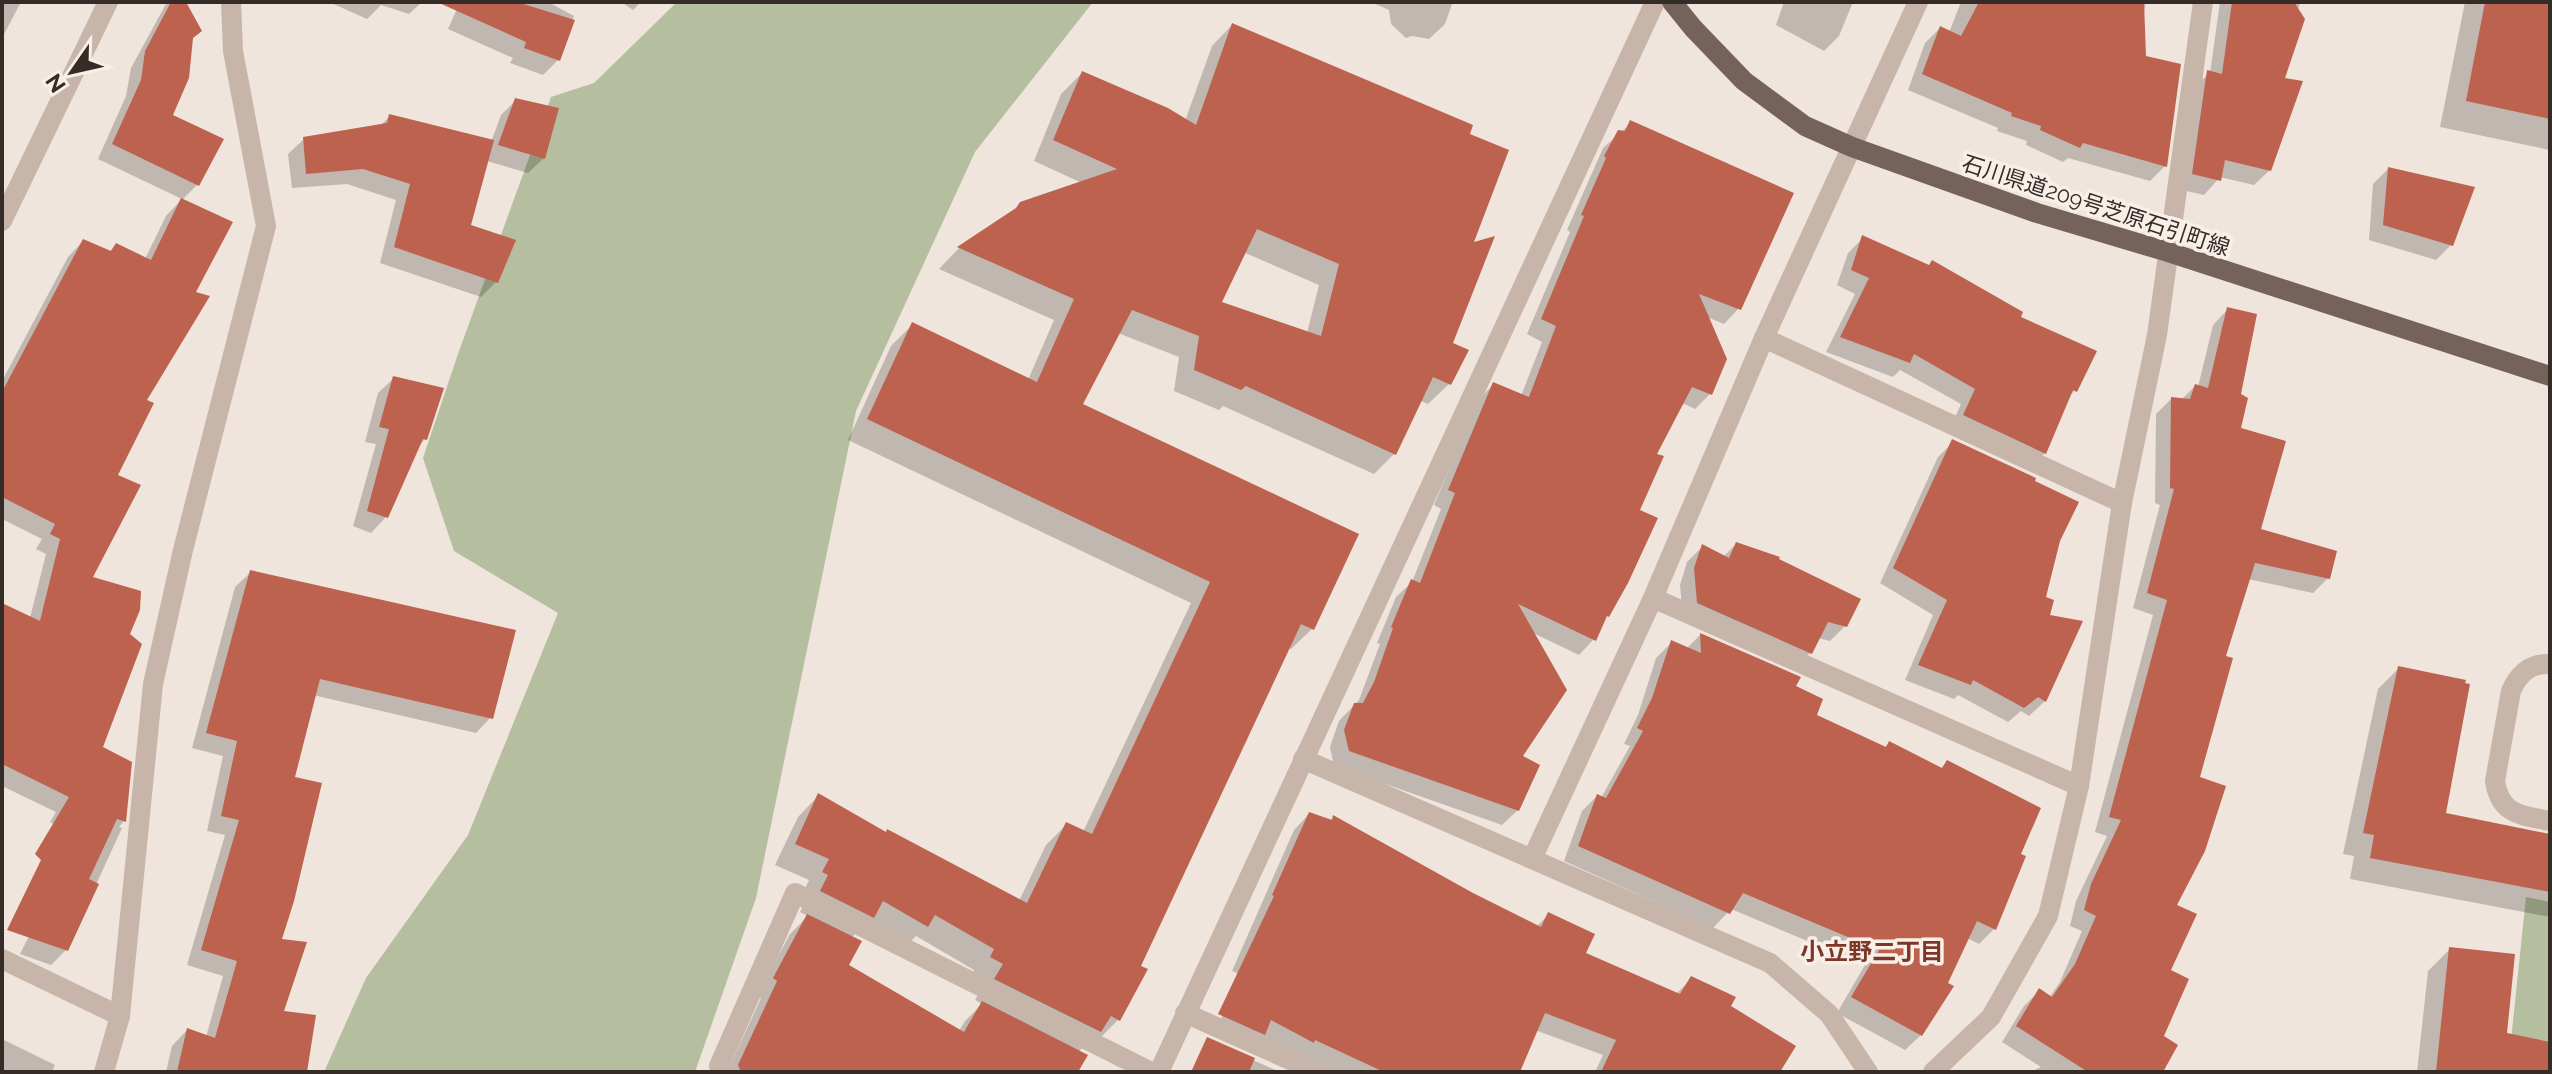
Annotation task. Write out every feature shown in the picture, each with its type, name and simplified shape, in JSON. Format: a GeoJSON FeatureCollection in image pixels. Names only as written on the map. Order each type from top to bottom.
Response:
{"type":"FeatureCollection","features":[{"type":"Feature","properties":{"kind":"main road","name":"石川県道209号芝原石引町線"},"geometry":{"type":"LineString","coordinates":[[1672,2],[1744,81],[1805,126],[1852,147],[2037,213],[2168,252],[2550,376]]}},
{"type":"Feature","properties":{"kind":"street"},"geometry":{"type":"LineString","coordinates":[[2,221],[108,2]]}},
{"type":"Feature","properties":{"kind":"street"},"geometry":{"type":"LineString","coordinates":[[104,1072],[120,1016],[153,684],[183,550],[266,226],[233,51],[231,2]]}},
{"type":"Feature","properties":{"kind":"street"},"geometry":{"type":"LineString","coordinates":[[1159,1072],[1655,2]]}},
{"type":"Feature","properties":{"kind":"street"},"geometry":{"type":"LineString","coordinates":[[1532,859],[1653,598],[1764,338],[1918,2]]}},
{"type":"Feature","properties":{"kind":"street"},"geometry":{"type":"LineString","coordinates":[[1933,1072],[1991,1017],[2048,916],[2079,786],[2122,503],[2157,335],[2203,2]]}},
{"type":"Feature","properties":{"kind":"street"},"geometry":{"type":"LineString","coordinates":[[1764,338],[2122,503]]}},
{"type":"Feature","properties":{"kind":"street"},"geometry":{"type":"LineString","coordinates":[[1653,598],[2079,786]]}},
{"type":"Feature","properties":{"kind":"street"},"geometry":{"type":"LineString","coordinates":[[2550,664],[2540,663],[2527,668],[2517,678],[2511,691],[2495,781],[2503,804],[2513,812],[2550,821]]}},
{"type":"Feature","properties":{"kind":"street"},"geometry":{"type":"LineString","coordinates":[[1303,759],[1770,963],[1829,1014],[1868,1072]]}},
{"type":"Feature","properties":{"kind":"street"},"geometry":{"type":"LineString","coordinates":[[728,1072],[719,1066],[795,893],[1151,1072]]}},
{"type":"Feature","properties":{"kind":"street"},"geometry":{"type":"LineString","coordinates":[[2,959],[120,1016]]}},
{"type":"Feature","properties":{"kind":"street"},"geometry":{"type":"LineString","coordinates":[[1185,1013],[1317,1072]]}},
{"type":"Feature","properties":{"kind":"green space"},"geometry":{"type":"Polygon","coordinates":[[[677,2],[1093,2],[975,152],[856,411],[756,898],[695,1072],[324,1072],[366,978],[468,835],[558,613],[454,551],[423,458],[551,97],[594,83],[677,2]]]}},
{"type":"Feature","properties":{"kind":"green space"},"geometry":{"type":"Polygon","coordinates":[[[2526,897],[2550,902],[2550,1056],[2510,1050],[2526,897]]]}},
{"type":"Feature","properties":{"kind":"building"},"geometry":{"type":"Polygon","coordinates":[[[171,2],[186,2],[202,31],[193,38],[189,78],[173,115],[224,139],[199,186],[112,144],[141,80],[145,51],[171,2]]]}},
{"type":"Feature","properties":{"kind":"building"},"geometry":{"type":"Polygon","coordinates":[[[437,2],[517,2],[575,20],[560,61],[524,48],[526,42],[437,2]]]}},
{"type":"Feature","properties":{"kind":"building"},"geometry":{"type":"Polygon","coordinates":[[[1979,2],[2144,2],[2146,56],[2181,64],[2167,167],[2083,143],[2080,148],[2040,130],[2041,126],[2011,116],[2012,113],[1922,74],[1940,26],[1961,36],[1979,2]]]}},
{"type":"Feature","properties":{"kind":"building"},"geometry":{"type":"Polygon","coordinates":[[[2232,2],[2294,2],[2305,19],[2285,78],[2303,81],[2271,171],[2225,160],[2221,181],[2192,174],[2207,70],[2222,74],[2232,2]]]}},
{"type":"Feature","properties":{"kind":"building"},"geometry":{"type":"Polygon","coordinates":[[[2485,2],[2550,2],[2550,119],[2466,101],[2485,2]]]}},
{"type":"Feature","properties":{"kind":"building"},"geometry":{"type":"Polygon","coordinates":[[[1232,23],[1473,125],[1470,134],[1509,150],[1474,242],[1495,236],[1453,343],[1469,350],[1451,385],[1433,377],[1396,455],[1246,386],[1241,390],[1194,370],[1199,336],[1132,310],[1083,404],[1359,534],[1314,630],[1301,624],[1141,966],[1148,969],[1120,1021],[1111,1016],[1101,1032],[994,979],[1003,964],[990,957],[994,949],[935,915],[928,927],[883,901],[874,918],[820,891],[828,875],[822,872],[829,859],[795,844],[818,793],[886,832],[887,829],[1027,903],[1066,822],[1092,834],[1210,582],[867,419],[912,322],[1037,382],[1074,299],[957,247],[1016,208],[1020,202],[1117,169],[1053,140],[1082,71],[1168,108],[1196,125],[1232,23]],[[1257,229],[1222,302],[1321,336],[1339,264],[1257,229]]]}},
{"type":"Feature","properties":{"kind":"building"},"geometry":{"type":"Polygon","coordinates":[[[515,98],[559,108],[545,159],[498,145],[515,98]]]}},
{"type":"Feature","properties":{"kind":"building"},"geometry":{"type":"Polygon","coordinates":[[[389,114],[494,140],[471,225],[516,240],[498,283],[394,247],[410,184],[363,169],[306,174],[303,137],[387,123],[389,114]]]}},
{"type":"Feature","properties":{"kind":"building"},"geometry":{"type":"Polygon","coordinates":[[[1630,120],[1794,193],[1741,310],[1699,294],[1727,359],[1712,395],[1692,387],[1657,454],[1664,456],[1640,510],[1658,518],[1628,583],[1607,616],[1596,641],[1518,604],[1567,690],[1523,756],[1540,765],[1519,811],[1349,751],[1344,730],[1354,703],[1363,703],[1374,682],[1391,627],[1411,579],[1420,583],[1455,493],[1448,490],[1493,382],[1529,397],[1556,326],[1541,319],[1584,216],[1581,215],[1606,158],[1604,156],[1618,130],[1625,131],[1630,120]]]}},
{"type":"Feature","properties":{"kind":"building"},"geometry":{"type":"Polygon","coordinates":[[[2388,167],[2475,187],[2453,246],[2383,225],[2388,167]]]}},
{"type":"Feature","properties":{"kind":"building"},"geometry":{"type":"Polygon","coordinates":[[[181,198],[233,222],[196,292],[210,296],[147,400],[154,403],[118,475],[141,485],[93,577],[141,591],[140,610],[130,634],[142,644],[103,747],[132,762],[126,822],[117,819],[89,879],[99,884],[68,951],[7,930],[41,860],[35,854],[69,797],[2,764],[2,603],[40,621],[60,539],[50,534],[55,524],[2,497],[2,392],[83,239],[111,251],[116,243],[151,260],[181,198]]]}},
{"type":"Feature","properties":{"kind":"building"},"geometry":{"type":"Polygon","coordinates":[[[1862,235],[1929,265],[1932,260],[2023,312],[2021,317],[2097,351],[2077,392],[2073,390],[2046,454],[1963,415],[1975,389],[1914,354],[1910,363],[1840,337],[1869,278],[1851,270],[1862,235]]]}},
{"type":"Feature","properties":{"kind":"building"},"geometry":{"type":"Polygon","coordinates":[[[2227,307],[2257,314],[2241,394],[2248,398],[2241,428],[2286,441],[2261,529],[2337,551],[2330,579],[2255,563],[2226,656],[2233,658],[2200,777],[2226,786],[2205,851],[2177,905],[2197,914],[2171,970],[2189,979],[2164,1036],[2178,1045],[2163,1072],[2088,1072],[2016,1026],[2039,988],[2052,997],[2075,964],[2096,916],[2084,910],[2091,884],[2121,820],[2109,817],[2167,600],[2147,593],[2174,489],[2170,488],[2171,397],[2190,399],[2195,384],[2208,388],[2227,307]]]}},
{"type":"Feature","properties":{"kind":"building"},"geometry":{"type":"Polygon","coordinates":[[[393,376],[444,388],[427,440],[423,439],[388,518],[367,511],[389,429],[379,427],[393,376]]]}},
{"type":"Feature","properties":{"kind":"building"},"geometry":{"type":"Polygon","coordinates":[[[1952,439],[2079,502],[2060,541],[2046,597],[2054,600],[2050,615],[2083,621],[2046,702],[2038,697],[2024,708],[1973,680],[1971,685],[1918,665],[1947,600],[1893,568],[1952,439]]]}},
{"type":"Feature","properties":{"kind":"building"},"geometry":{"type":"Polygon","coordinates":[[[1736,542],[1780,557],[1861,599],[1847,627],[1828,622],[1812,654],[1697,603],[1694,568],[1702,544],[1729,558],[1736,542]]]}},
{"type":"Feature","properties":{"kind":"building"},"geometry":{"type":"Polygon","coordinates":[[[250,570],[516,630],[493,719],[320,679],[295,777],[322,783],[282,939],[307,942],[284,1011],[316,1015],[307,1072],[177,1072],[187,1028],[215,1038],[237,961],[201,950],[239,820],[221,816],[237,741],[206,733],[250,570]]]}},
{"type":"Feature","properties":{"kind":"building"},"geometry":{"type":"Polygon","coordinates":[[[1700,633],[1801,677],[1796,686],[1823,699],[1817,715],[1886,747],[1889,741],[1942,768],[1947,760],[2041,808],[2021,854],[2026,856],[1996,930],[1977,921],[1948,983],[1954,986],[1922,1036],[1851,997],[1879,950],[1743,893],[1730,914],[1578,846],[1597,794],[1606,798],[1643,731],[1637,728],[1652,698],[1671,640],[1701,653],[1700,633]]]}},
{"type":"Feature","properties":{"kind":"building"},"geometry":{"type":"Polygon","coordinates":[[[2398,666],[2466,680],[2465,683],[2470,684],[2446,813],[2550,834],[2550,892],[2370,858],[2374,835],[2363,833],[2398,666]]]}},
{"type":"Feature","properties":{"kind":"building"},"geometry":{"type":"Polygon","coordinates":[[[1309,812],[1332,820],[1333,815],[1541,927],[1548,912],[1595,934],[1586,953],[1680,994],[1691,976],[1736,997],[1731,1006],[1796,1046],[1780,1072],[1601,1072],[1616,1040],[1545,1013],[1520,1072],[1384,1072],[1315,1040],[1314,1043],[1271,1020],[1265,1035],[1218,1014],[1274,896],[1309,812]]]}},
{"type":"Feature","properties":{"kind":"building"},"geometry":{"type":"Polygon","coordinates":[[[807,914],[862,941],[849,965],[964,1032],[982,1001],[1088,1055],[1078,1072],[741,1072],[738,1065],[777,981],[773,978],[807,914]]]}},
{"type":"Feature","properties":{"kind":"building"},"geometry":{"type":"Polygon","coordinates":[[[2449,947],[2515,954],[2507,1033],[2550,1042],[2550,1072],[2436,1072],[2449,947]]]}},
{"type":"Feature","properties":{"kind":"building"},"geometry":{"type":"Polygon","coordinates":[[[1207,1037],[1255,1058],[1249,1072],[1191,1072],[1207,1037]]]}},
{"type":"Feature","properties":{"kind":"district","name":"小立野二丁目"},"geometry":{"type":"Point","coordinates":[1872,951]}}]}
